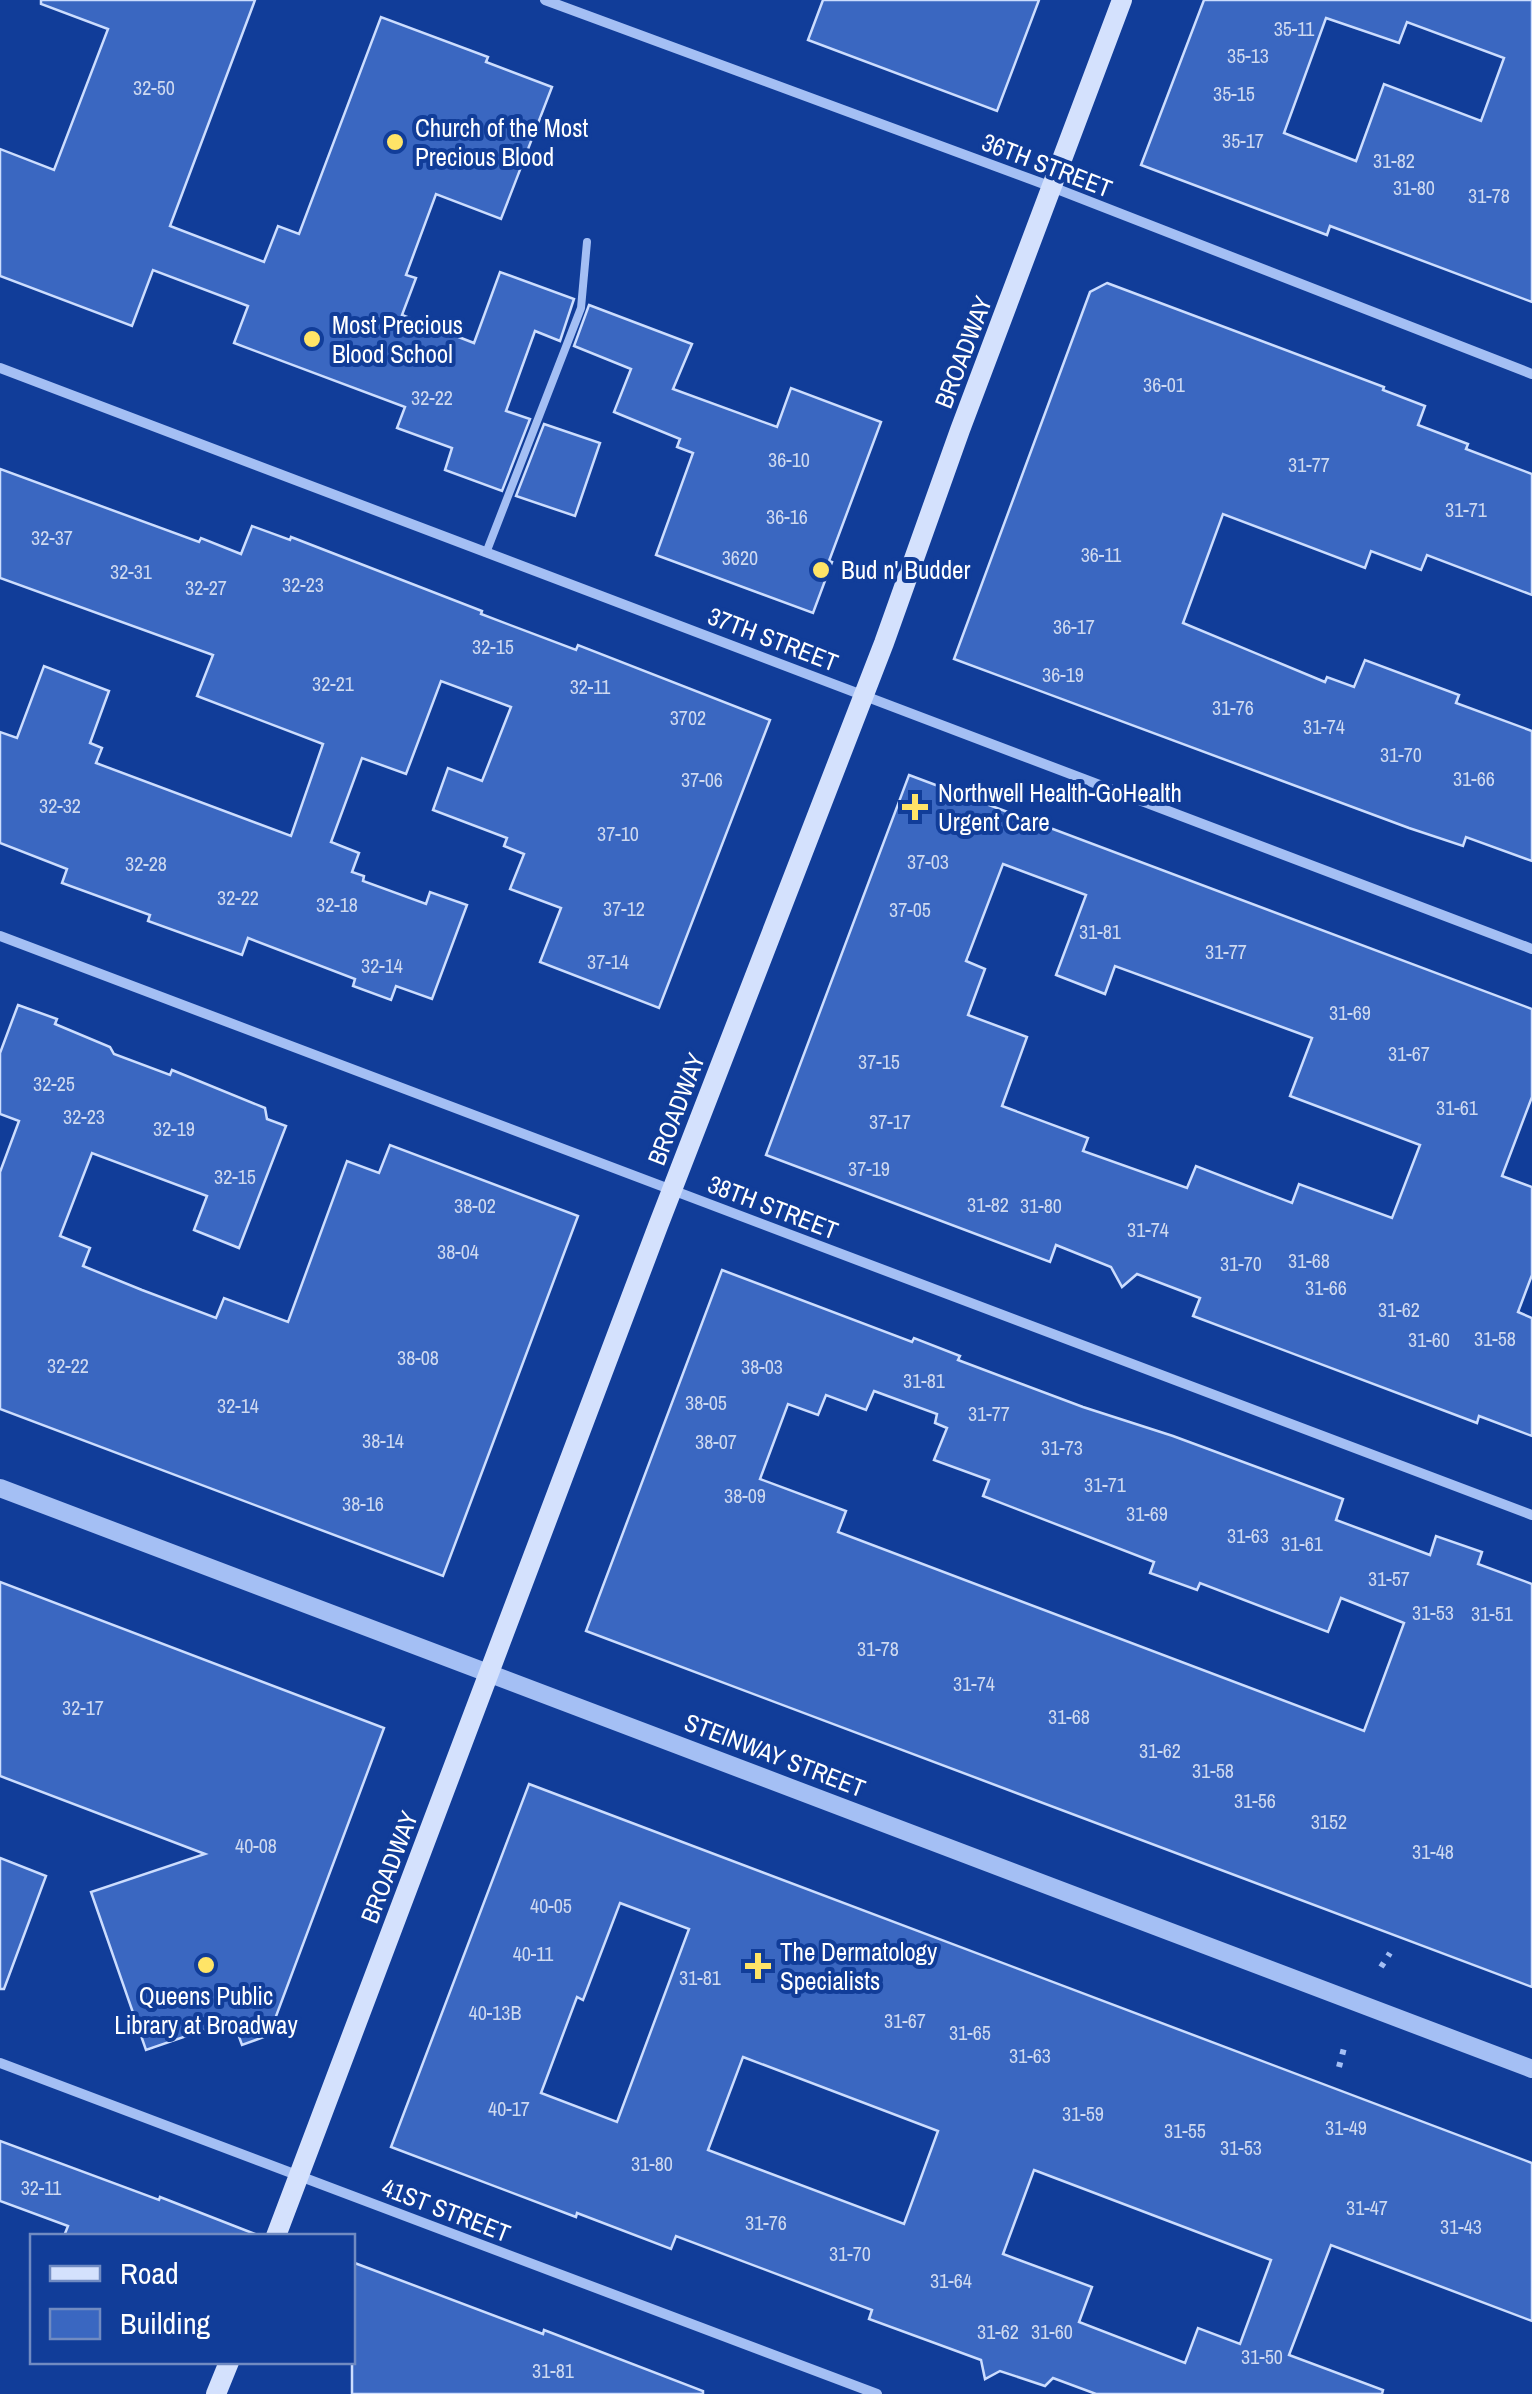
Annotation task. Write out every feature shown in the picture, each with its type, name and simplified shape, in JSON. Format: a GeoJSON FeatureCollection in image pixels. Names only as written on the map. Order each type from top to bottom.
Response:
{"type":"FeatureCollection","features":[{"type":"Feature","properties":{"kind":"main road","name":"BROADWAY"},"geometry":{"type":"LineString","coordinates":[[277,2234],[671,1190],[864,695],[1122,0]]}},
{"type":"Feature","properties":{"kind":"main road"},"geometry":{"type":"LineString","coordinates":[[216,2394],[227,2364]]}},
{"type":"Feature","properties":{"kind":"street","name":"36TH STREET"},"geometry":{"type":"LineString","coordinates":[[545,0],[1052,187],[1532,374]]}},
{"type":"Feature","properties":{"kind":"street","name":"37TH STREET"},"geometry":{"type":"LineString","coordinates":[[0,368],[1532,948]]}},
{"type":"Feature","properties":{"kind":"street","name":"38TH STREET"},"geometry":{"type":"LineString","coordinates":[[0,936],[1532,1515]]}},
{"type":"Feature","properties":{"kind":"street","name":"STEINWAY STREET"},"geometry":{"type":"LineString","coordinates":[[0,1488],[1532,2070]]}},
{"type":"Feature","properties":{"kind":"street","name":"41ST STREET"},"geometry":{"type":"LineString","coordinates":[[0,2062],[877,2394]]}},
{"type":"Feature","properties":{"kind":"lane"},"geometry":{"type":"LineString","coordinates":[[486,553],[581,308],[586,242]]}},
{"type":"Feature","properties":{"kind":"path"},"geometry":{"type":"LineString","coordinates":[[1381,1967],[1390,1953]]}},
{"type":"Feature","properties":{"kind":"path"},"geometry":{"type":"LineString","coordinates":[[1339,2067],[1344,2048]]}},
{"type":"Feature","properties":{"kind":"building"},"geometry":{"type":"Polygon","coordinates":[[[41,0],[255,0],[170,226],[264,262],[278,226],[299,234],[381,17],[488,57],[486,62],[552,87],[501,219],[436,194],[406,275],[416,278],[402,315],[474,343],[500,272],[574,299],[560,341],[535,331],[506,411],[530,419],[502,491],[445,470],[452,448],[397,428],[405,407],[234,343],[248,306],[153,270],[132,326],[0,276],[0,149],[54,170],[108,29],[41,4],[41,0]]]}},
{"type":"Feature","properties":{"kind":"building"},"geometry":{"type":"Polygon","coordinates":[[[823,0],[1039,0],[997,111],[808,40],[823,0]]]}},
{"type":"Feature","properties":{"kind":"building"},"geometry":{"type":"Polygon","coordinates":[[[1204,0],[1532,0],[1532,302],[1330,226],[1327,235],[1141,165],[1204,0]],[[1326,18],[1284,133],[1356,161],[1384,84],[1481,121],[1504,58],[1407,22],[1399,43],[1326,18]]]}},
{"type":"Feature","properties":{"kind":"building"},"geometry":{"type":"Polygon","coordinates":[[[1107,283],[1384,387],[1383,390],[1425,406],[1418,425],[1468,444],[1466,449],[1532,474],[1532,595],[1427,555],[1421,570],[1371,551],[1365,568],[1223,514],[1183,623],[1325,682],[1327,677],[1354,687],[1365,660],[1459,695],[1456,703],[1532,731],[1532,861],[1466,837],[1463,846],[1409,828],[954,659],[1090,292],[1107,283]]]}},
{"type":"Feature","properties":{"kind":"building"},"geometry":{"type":"Polygon","coordinates":[[[589,305],[692,344],[673,389],[777,427],[791,388],[881,422],[813,613],[656,555],[693,453],[677,447],[680,439],[614,412],[631,369],[574,346],[589,305]]]}},
{"type":"Feature","properties":{"kind":"building"},"geometry":{"type":"Polygon","coordinates":[[[544,424],[600,443],[575,516],[516,496],[544,424]]]}},
{"type":"Feature","properties":{"kind":"building"},"geometry":{"type":"Polygon","coordinates":[[[0,469],[241,554],[252,526],[290,540],[291,537],[482,611],[481,614],[576,650],[578,645],[770,720],[659,1008],[540,962],[561,908],[510,889],[524,854],[504,846],[507,838],[433,810],[448,768],[482,781],[511,707],[441,681],[406,774],[362,758],[331,842],[359,853],[352,872],[364,876],[363,881],[426,904],[430,892],[467,905],[432,999],[396,986],[391,1000],[353,986],[355,979],[248,938],[242,955],[148,921],[150,915],[62,883],[67,869],[0,843],[0,732],[17,738],[44,666],[109,691],[90,743],[102,748],[96,763],[291,836],[323,744],[197,696],[213,655],[0,578],[0,469]]]}},
{"type":"Feature","properties":{"kind":"building"},"geometry":{"type":"Polygon","coordinates":[[[909,775],[1532,1009],[1532,1097],[1502,1176],[1532,1187],[1532,1275],[1518,1312],[1532,1318],[1532,1436],[1479,1416],[1477,1423],[1193,1316],[1200,1298],[1137,1274],[1122,1287],[1111,1267],[1056,1245],[1050,1262],[766,1155],[909,775]],[[1003,864],[966,961],[985,969],[968,1015],[1027,1037],[1002,1106],[1088,1138],[1083,1151],[1187,1188],[1196,1166],[1292,1203],[1299,1184],[1392,1218],[1420,1145],[1290,1096],[1312,1038],[1115,966],[1105,994],[1056,975],[1086,895],[1003,864]]]}},
{"type":"Feature","properties":{"kind":"building"},"geometry":{"type":"Polygon","coordinates":[[[18,1005],[57,1019],[55,1024],[110,1047],[114,1054],[170,1075],[172,1070],[265,1108],[267,1119],[286,1126],[239,1248],[194,1230],[207,1196],[92,1153],[60,1236],[90,1248],[83,1266],[216,1318],[224,1298],[288,1322],[347,1161],[379,1173],[390,1145],[578,1216],[443,1576],[0,1409],[0,1172],[19,1121],[0,1114],[0,1053],[18,1005]]]}},
{"type":"Feature","properties":{"kind":"building"},"geometry":{"type":"Polygon","coordinates":[[[722,1270],[912,1342],[914,1338],[960,1356],[958,1360],[1083,1407],[1343,1499],[1336,1520],[1430,1555],[1436,1536],[1482,1552],[1478,1564],[1532,1584],[1532,1987],[586,1631],[722,1270]],[[874,1391],[866,1410],[826,1395],[818,1415],[788,1404],[760,1479],[846,1511],[838,1532],[1364,1731],[1404,1623],[1341,1598],[1328,1632],[1200,1583],[1197,1590],[1150,1573],[1154,1562],[983,1496],[989,1480],[934,1460],[947,1428],[935,1423],[937,1414],[874,1391]]]}},
{"type":"Feature","properties":{"kind":"building"},"geometry":{"type":"Polygon","coordinates":[[[0,1582],[384,1728],[269,2035],[242,2045],[233,2020],[146,2050],[91,1892],[205,1854],[0,1776],[0,1582]]]}},
{"type":"Feature","properties":{"kind":"building"},"geometry":{"type":"Polygon","coordinates":[[[529,1784],[1532,2163],[1532,2321],[1331,2245],[1289,2355],[1383,2390],[1382,2394],[1096,2394],[1053,2378],[1045,2386],[1000,2371],[985,2379],[981,2360],[869,2319],[872,2310],[676,2236],[671,2249],[391,2147],[529,1784]],[[620,1903],[583,2000],[577,1997],[541,2093],[617,2122],[689,1929],[620,1903]],[[743,2057],[708,2150],[904,2224],[938,2131],[743,2057]],[[1034,2170],[1003,2254],[1092,2287],[1079,2322],[1185,2363],[1198,2328],[1240,2344],[1271,2260],[1034,2170]]]}},
{"type":"Feature","properties":{"kind":"building"},"geometry":{"type":"Polygon","coordinates":[[[0,1858],[46,1876],[4,1989],[0,1989],[0,1858]]]}},
{"type":"Feature","properties":{"kind":"building"},"geometry":{"type":"Polygon","coordinates":[[[0,2141],[255,2234],[65,2234],[68,2226],[0,2201],[0,2141]]]}},
{"type":"Feature","properties":{"kind":"building"},"geometry":{"type":"Polygon","coordinates":[[[355,2263],[703,2391],[703,2394],[352,2394],[355,2263]]]}},
{"type":"Feature","properties":{"kind":"place","name":"Church of the Most Precious Blood"},"geometry":{"type":"Point","coordinates":[395,142]}},
{"type":"Feature","properties":{"kind":"place","name":"Most Precious Blood School"},"geometry":{"type":"Point","coordinates":[312,339]}},
{"type":"Feature","properties":{"kind":"place","name":"Bud n' Budder"},"geometry":{"type":"Point","coordinates":[821,570]}},
{"type":"Feature","properties":{"kind":"place","name":"Northwell Health-GoHealth Urgent Care"},"geometry":{"type":"Point","coordinates":[915,807]}},
{"type":"Feature","properties":{"kind":"place","name":"Queens Public Library at Broadway"},"geometry":{"type":"Point","coordinates":[206,1965]}},
{"type":"Feature","properties":{"kind":"place","name":"The Dermatology Specialists"},"geometry":{"type":"Point","coordinates":[758,1966]}}]}
